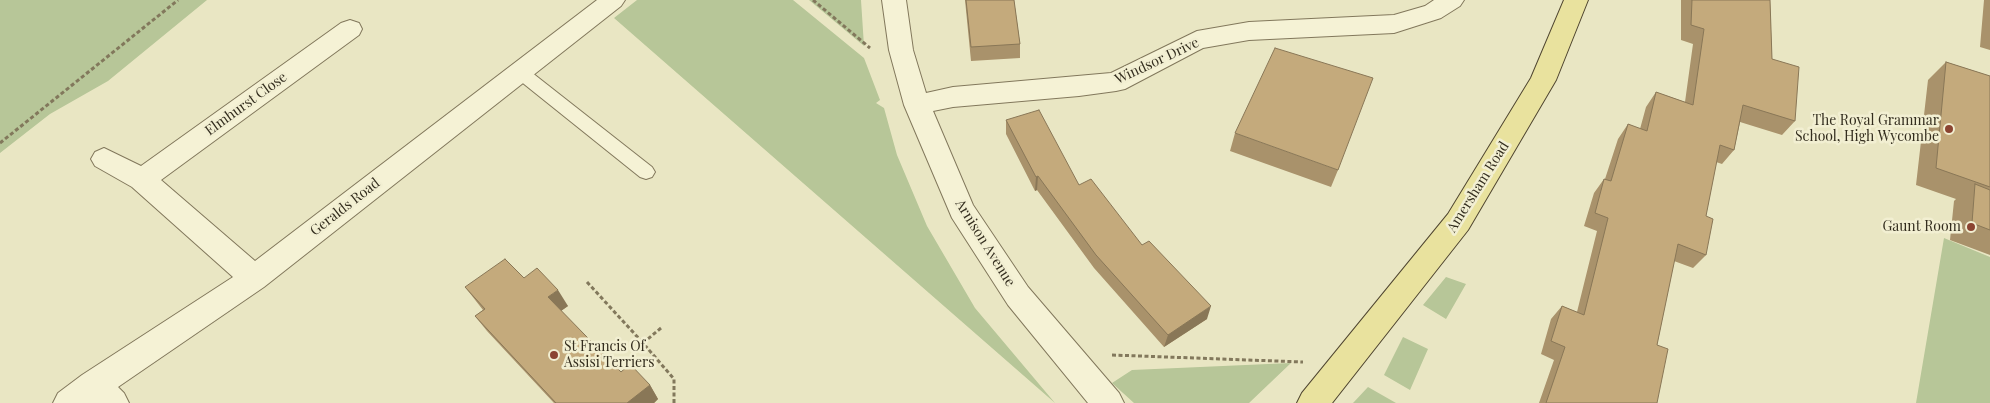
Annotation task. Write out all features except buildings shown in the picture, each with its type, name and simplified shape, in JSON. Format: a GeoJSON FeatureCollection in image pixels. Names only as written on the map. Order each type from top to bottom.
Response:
{"type":"FeatureCollection","features":[{"type":"Feature","properties":{"kind":"main road","name":"Amersham Road"},"geometry":{"type":"LineString","coordinates":[[1313,403],[1458,222],[1543,80],[1576,0]]}},
{"type":"Feature","properties":{"kind":"street","name":"Geralds Road"},"geometry":{"type":"LineString","coordinates":[[69,403],[103,394],[613,0]]}},
{"type":"Feature","properties":{"kind":"street","name":"Arnison Avenue"},"geometry":{"type":"LineString","coordinates":[[894,0],[901,50],[917,105],[962,210],[1018,296],[1108,403]]}},
{"type":"Feature","properties":{"kind":"street","name":"Windsor Drive"},"geometry":{"type":"LineString","coordinates":[[917,105],[953,97],[1079,87],[1116,82],[1198,40],[1249,31],[1394,24],[1433,12],[1452,0]]}},
{"type":"Feature","properties":{"kind":"street","name":"Elmhurst Close"},"geometry":{"type":"LineString","coordinates":[[142,179],[350,28]]}},
{"type":"Feature","properties":{"kind":"street"},"geometry":{"type":"LineString","coordinates":[[104,159],[142,179],[254,278]]}},
{"type":"Feature","properties":{"kind":"lane"},"geometry":{"type":"LineString","coordinates":[[520,72],[646,172]]}},
{"type":"Feature","properties":{"kind":"path"},"geometry":{"type":"LineString","coordinates":[[0,144],[178,0]]}},
{"type":"Feature","properties":{"kind":"path"},"geometry":{"type":"LineString","coordinates":[[813,0],[877,53],[901,50]]}},
{"type":"Feature","properties":{"kind":"path"},"geometry":{"type":"LineString","coordinates":[[587,282],[674,379],[674,403]]}},
{"type":"Feature","properties":{"kind":"path"},"geometry":{"type":"LineString","coordinates":[[643,343],[661,328]]}},
{"type":"Feature","properties":{"kind":"path"},"geometry":{"type":"LineString","coordinates":[[1064,353],[1344,363]]}},
{"type":"Feature","properties":{"kind":"green space"},"geometry":{"type":"Polygon","coordinates":[[[0,0],[207,0],[108,81],[50,114],[0,153],[0,0]]]}},
{"type":"Feature","properties":{"kind":"green space"},"geometry":{"type":"Polygon","coordinates":[[[637,0],[793,0],[864,58],[880,100],[876,103],[884,108],[897,155],[927,226],[975,308],[1055,403],[614,18],[637,0]]]}},
{"type":"Feature","properties":{"kind":"green space"},"geometry":{"type":"Polygon","coordinates":[[[809,0],[861,0],[864,46],[809,0]]]}},
{"type":"Feature","properties":{"kind":"green space"},"geometry":{"type":"Polygon","coordinates":[[[1944,238],[1990,257],[1990,403],[1916,403],[1944,238]]]}},
{"type":"Feature","properties":{"kind":"green space"},"geometry":{"type":"Polygon","coordinates":[[[1446,277],[1466,284],[1446,319],[1423,305],[1446,277]]]}},
{"type":"Feature","properties":{"kind":"green space"},"geometry":{"type":"Polygon","coordinates":[[[1403,337],[1428,349],[1410,390],[1384,375],[1403,337]]]}},
{"type":"Feature","properties":{"kind":"green space"},"geometry":{"type":"Polygon","coordinates":[[[1291,363],[1249,403],[1134,403],[1112,383],[1132,370],[1291,363]]]}},
{"type":"Feature","properties":{"kind":"green space"},"geometry":{"type":"Polygon","coordinates":[[[1368,387],[1396,403],[1353,403],[1368,387]]]}},
{"type":"Feature","properties":{"kind":"place","name":"The Royal Grammar School, High Wycombe"},"geometry":{"type":"Point","coordinates":[1949,129]}},
{"type":"Feature","properties":{"kind":"place","name":"Gaunt Room"},"geometry":{"type":"Point","coordinates":[1971,227]}},
{"type":"Feature","properties":{"kind":"place","name":"St Francis Of Assisi Terriers"},"geometry":{"type":"Point","coordinates":[554,355]}}]}
